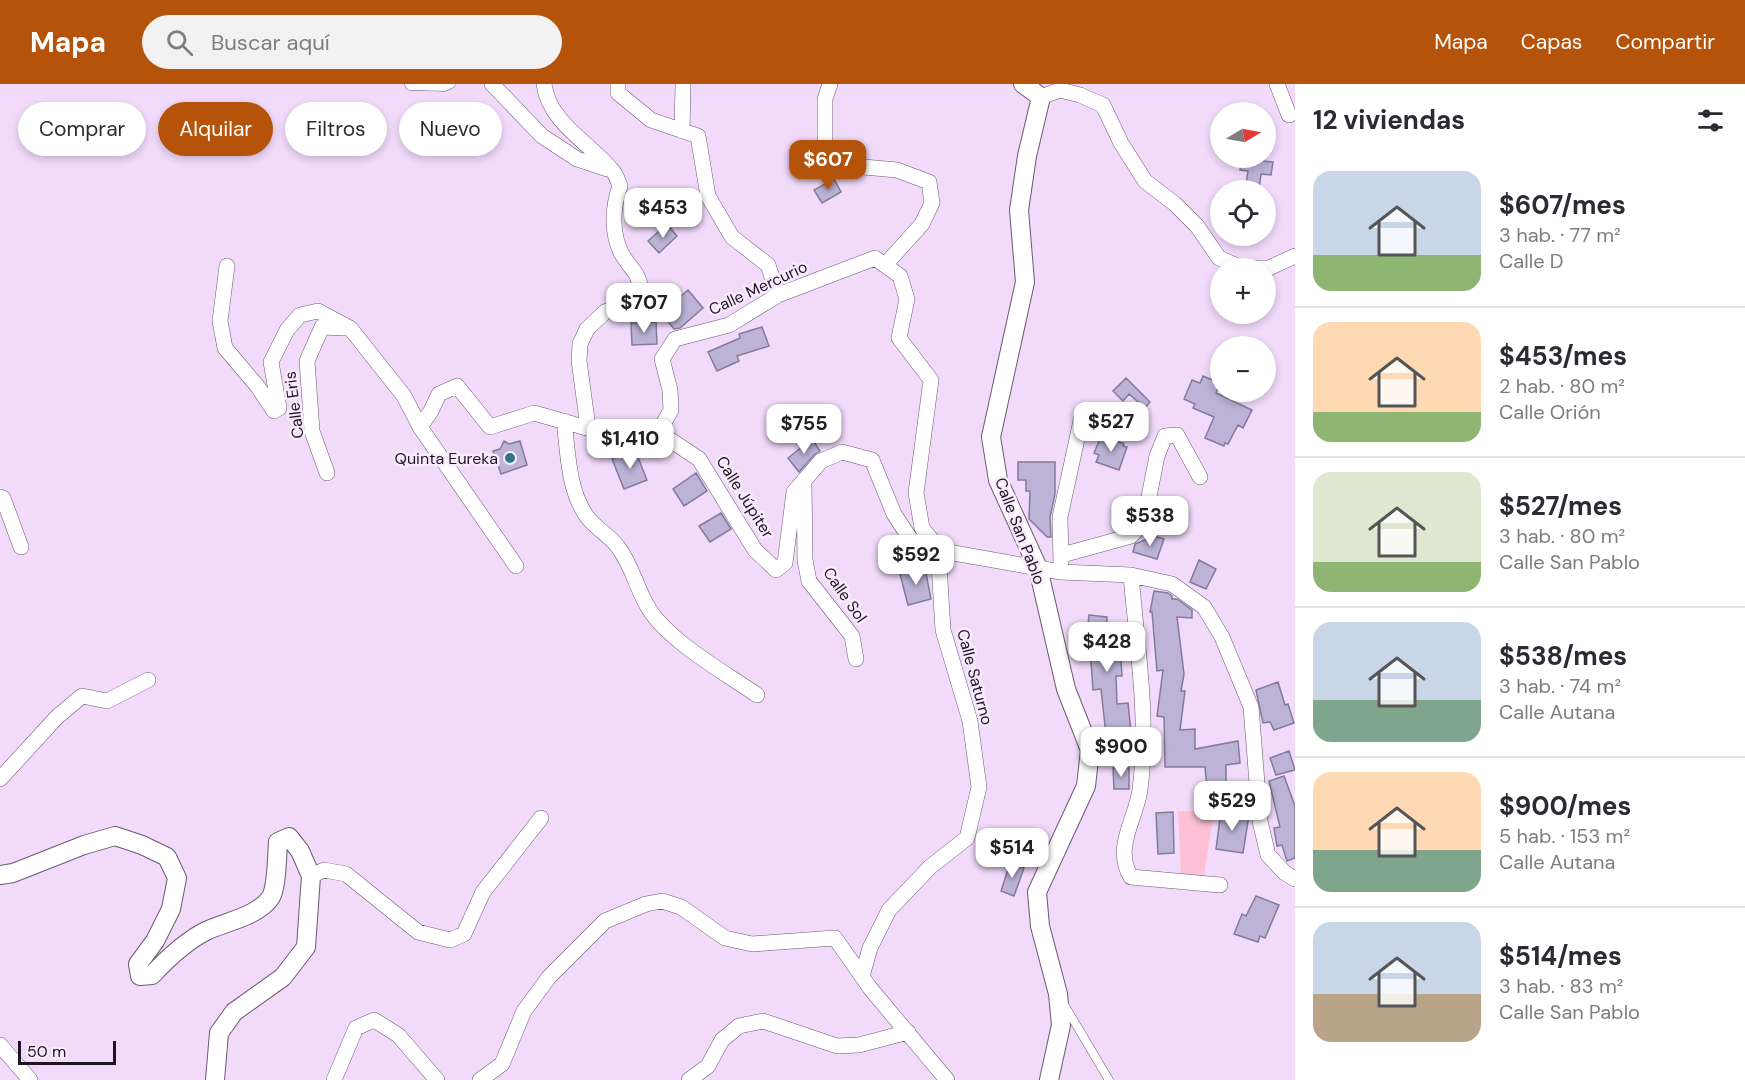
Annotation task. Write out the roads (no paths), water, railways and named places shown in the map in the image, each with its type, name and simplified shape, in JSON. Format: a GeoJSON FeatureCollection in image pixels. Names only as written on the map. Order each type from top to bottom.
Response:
{"type":"FeatureCollection","features":[{"type":"Feature","properties":{"kind":"street"},"geometry":{"type":"LineString","coordinates":[[492,84],[542,136],[577,159],[613,171]]}},
{"type":"Feature","properties":{"kind":"street"},"geometry":{"type":"LineString","coordinates":[[543,84],[545,95],[566,127],[613,171],[620,186],[615,200],[614,237],[623,256],[638,276],[641,290],[629,302],[605,312],[587,329],[580,344],[579,361],[588,427]]}},
{"type":"Feature","properties":{"kind":"street"},"geometry":{"type":"LineString","coordinates":[[618,84],[618,93],[651,120],[698,136],[708,196],[732,237],[768,265],[778,295]]}},
{"type":"Feature","properties":{"kind":"street"},"geometry":{"type":"LineString","coordinates":[[682,131],[683,84]]}},
{"type":"Feature","properties":{"kind":"street"},"geometry":{"type":"LineString","coordinates":[[830,84],[825,99],[825,143],[841,165],[897,170],[929,183],[932,203],[922,224],[885,265],[900,276],[907,300],[898,338],[931,380],[916,493],[921,528],[938,548]]}},
{"type":"Feature","properties":{"kind":"street"},"geometry":{"type":"LineString","coordinates":[[1023,84],[1041,97],[1060,90],[1080,94],[1103,105],[1121,143],[1145,181],[1175,204],[1197,226],[1219,258]]}},
{"type":"Feature","properties":{"kind":"street"},"geometry":{"type":"LineString","coordinates":[[1277,84],[1289,115]]}},
{"type":"Feature","properties":{"kind":"street","name":"Calle San Pablo"},"geometry":{"type":"LineString","coordinates":[[1041,97],[1027,156],[1019,210],[1025,282],[991,437],[998,480],[1038,568],[1066,689],[1090,750],[1086,786],[1037,892],[1040,926],[1058,994],[1061,1025],[1049,1080]]}},
{"type":"Feature","properties":{"kind":"street"},"geometry":{"type":"LineString","coordinates":[[1276,265],[1295,256]]}},
{"type":"Feature","properties":{"kind":"street","name":"Calle Mercurio"},"geometry":{"type":"LineString","coordinates":[[656,437],[671,410],[662,359],[675,339],[729,325],[778,295],[875,258],[885,265]]}},
{"type":"Feature","properties":{"kind":"street"},"geometry":{"type":"LineString","coordinates":[[227,266],[220,321],[225,348],[258,387],[274,411],[279,408],[271,362],[287,330],[300,315],[318,311],[350,328],[404,396],[420,426],[516,566]]}},
{"type":"Feature","properties":{"kind":"street","name":"Calle Eris"},"geometry":{"type":"LineString","coordinates":[[327,473],[312,431],[307,361],[321,327],[350,328]]}},
{"type":"Feature","properties":{"kind":"street","name":"Calle Júpiter"},"geometry":{"type":"LineString","coordinates":[[420,426],[431,411],[439,394],[457,386],[490,427],[534,413],[608,434],[666,437],[699,459],[756,550],[776,570],[785,563],[794,492],[821,461],[842,452],[872,460],[894,513],[911,540],[938,548],[1061,572],[1131,575],[1172,584],[1204,607],[1222,637],[1251,707],[1260,821],[1268,855],[1285,873],[1295,879]]}},
{"type":"Feature","properties":{"kind":"street"},"geometry":{"type":"LineString","coordinates":[[1061,572],[1060,517],[1082,416]]}},
{"type":"Feature","properties":{"kind":"street"},"geometry":{"type":"LineString","coordinates":[[564,421],[570,474],[579,501],[588,518],[618,547],[649,609],[664,627],[691,649],[757,695]]}},
{"type":"Feature","properties":{"kind":"street"},"geometry":{"type":"LineString","coordinates":[[1062,555],[1131,536],[1144,522],[1157,456],[1165,436],[1178,435],[1200,477]]}},
{"type":"Feature","properties":{"kind":"street","name":"Calle Sol"},"geometry":{"type":"LineString","coordinates":[[804,480],[805,560],[809,581],[852,636],[856,659]]}},
{"type":"Feature","properties":{"kind":"street"},"geometry":{"type":"LineString","coordinates":[[0,496],[3,498],[21,547]]}},
{"type":"Feature","properties":{"kind":"street","name":"Calle Saturno"},"geometry":{"type":"LineString","coordinates":[[862,976],[870,948],[889,910],[930,867],[967,837],[979,787],[970,721],[943,630],[938,548]]}},
{"type":"Feature","properties":{"kind":"street"},"geometry":{"type":"LineString","coordinates":[[1131,575],[1144,728],[1140,791],[1123,848],[1125,867],[1131,877],[1220,885]]}},
{"type":"Feature","properties":{"kind":"street"},"geometry":{"type":"LineString","coordinates":[[0,779],[57,717],[82,696],[107,701],[148,680]]}},
{"type":"Feature","properties":{"kind":"street"},"geometry":{"type":"LineString","coordinates":[[311,876],[324,870],[346,874],[418,933],[450,940],[464,934],[483,892],[542,818]]}},
{"type":"Feature","properties":{"kind":"street"},"geometry":{"type":"LineString","coordinates":[[0,875],[13,873],[84,845],[115,836],[142,845],[166,857],[177,878],[171,909],[154,941],[138,964],[140,975],[152,975],[166,960],[204,932],[254,912],[271,897],[277,870],[278,842],[289,837],[300,851],[311,876],[306,947],[283,977],[234,1012],[219,1033],[215,1080]]}},
{"type":"Feature","properties":{"kind":"street"},"geometry":{"type":"LineString","coordinates":[[480,1080],[502,1064],[524,1011],[549,977],[605,921],[646,904],[662,902],[681,907],[725,938],[752,944],[835,938],[862,976],[947,1080]]}},
{"type":"Feature","properties":{"kind":"street"},"geometry":{"type":"LineString","coordinates":[[334,1080],[356,1028],[374,1020],[398,1035],[437,1080]]}},
{"type":"Feature","properties":{"kind":"street"},"geometry":{"type":"LineString","coordinates":[[689,1080],[708,1066],[722,1040],[739,1026],[763,1021],[837,1046],[859,1045],[908,1032]]}},
{"type":"Feature","properties":{"kind":"street"},"geometry":{"type":"LineString","coordinates":[[0,1045],[30,1080]]}},
{"type":"Feature","properties":{"kind":"lane"},"geometry":{"type":"LineString","coordinates":[[408,84],[410,86],[445,87],[451,84]]}},
{"type":"Feature","properties":{"kind":"lane"},"geometry":{"type":"LineString","coordinates":[[1058,994],[1109,1080]]}},
{"type":"Feature","properties":{"kind":"place","name":"Quinta Eureka"},"geometry":{"type":"Point","coordinates":[510,458]}}]}
